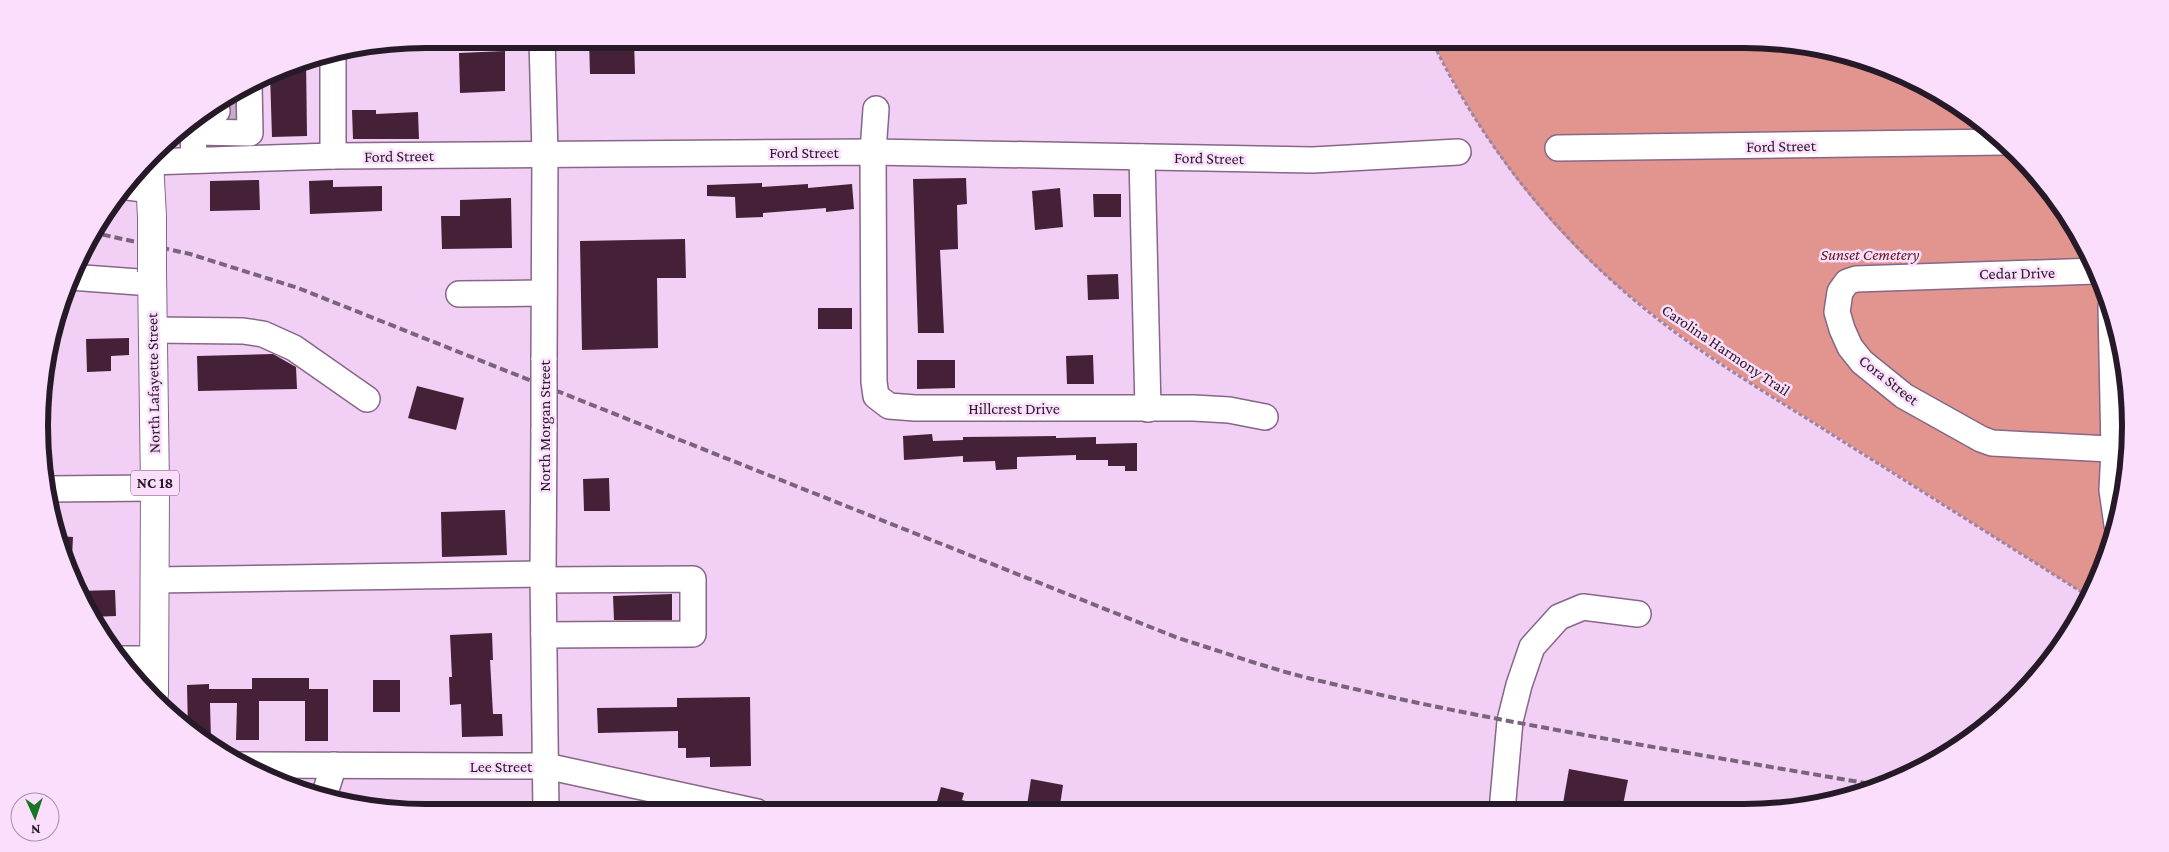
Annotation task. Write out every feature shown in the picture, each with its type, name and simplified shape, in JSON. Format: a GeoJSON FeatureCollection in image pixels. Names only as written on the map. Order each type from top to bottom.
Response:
{"type":"FeatureCollection","features":[{"type":"Feature","properties":{"kind":"main road","name":"North Lafayette Street"},"geometry":{"type":"LineString","coordinates":[[146,171],[139,189],[152,217],[155,488],[154,690]]}},
{"type":"Feature","properties":{"kind":"street","name":"North Morgan Street"},"geometry":{"type":"LineString","coordinates":[[542,48],[545,154],[543,577],[546,804]]}},
{"type":"Feature","properties":{"kind":"street"},"geometry":{"type":"LineString","coordinates":[[333,59],[333,156]]}},
{"type":"Feature","properties":{"kind":"street"},"geometry":{"type":"LineString","coordinates":[[207,118],[237,104],[254,159]]}},
{"type":"Feature","properties":{"kind":"street"},"geometry":{"type":"LineString","coordinates":[[873,152],[876,110]]}},
{"type":"Feature","properties":{"kind":"street"},"geometry":{"type":"LineString","coordinates":[[188,132],[194,160]]}},
{"type":"Feature","properties":{"kind":"street","name":"Ford Street"},"geometry":{"type":"LineString","coordinates":[[1558,148],[1994,142]]}},
{"type":"Feature","properties":{"kind":"street","name":"Ford Street"},"geometry":{"type":"LineString","coordinates":[[154,162],[333,156],[873,152],[1313,160],[1458,152]]}},
{"type":"Feature","properties":{"kind":"street","name":"Hillcrest Drive"},"geometry":{"type":"LineString","coordinates":[[873,152],[874,382],[876,396],[889,406],[915,408],[1148,408]]}},
{"type":"Feature","properties":{"kind":"street"},"geometry":{"type":"LineString","coordinates":[[1142,157],[1148,408],[1228,410],[1265,417]]}},
{"type":"Feature","properties":{"kind":"street","name":"Cedar Drive"},"geometry":{"type":"LineString","coordinates":[[1939,275],[2088,271]]}},
{"type":"Feature","properties":{"kind":"street","name":"Cora Street"},"geometry":{"type":"LineString","coordinates":[[1939,275],[1866,277],[1847,282],[1840,292],[1838,312],[1842,329],[1850,347],[1862,362],[1904,396],[1992,443],[2121,450]]}},
{"type":"Feature","properties":{"kind":"street"},"geometry":{"type":"LineString","coordinates":[[78,277],[152,278]]}},
{"type":"Feature","properties":{"kind":"street"},"geometry":{"type":"LineString","coordinates":[[459,294],[544,293]]}},
{"type":"Feature","properties":{"kind":"street"},"geometry":{"type":"LineString","coordinates":[[153,330],[263,334],[294,348],[367,399]]}},
{"type":"Feature","properties":{"kind":"street"},"geometry":{"type":"LineString","coordinates":[[2115,358],[2121,442]]}},
{"type":"Feature","properties":{"kind":"street"},"geometry":{"type":"LineString","coordinates":[[2114,502],[2112,490],[2120,457]]}},
{"type":"Feature","properties":{"kind":"street"},"geometry":{"type":"LineString","coordinates":[[53,489],[155,488]]}},
{"type":"Feature","properties":{"kind":"street"},"geometry":{"type":"LineString","coordinates":[[154,580],[543,577],[693,579],[693,634],[544,635]]}},
{"type":"Feature","properties":{"kind":"street"},"geometry":{"type":"LineString","coordinates":[[1503,804],[1510,721],[1519,685],[1532,647],[1559,617],[1582,608],[1638,614]]}},
{"type":"Feature","properties":{"kind":"street"},"geometry":{"type":"LineString","coordinates":[[128,659],[154,659]]}},
{"type":"Feature","properties":{"kind":"street","name":"Lee Street"},"geometry":{"type":"LineString","coordinates":[[259,765],[546,766],[720,804]]}},
{"type":"Feature","properties":{"kind":"street"},"geometry":{"type":"LineString","coordinates":[[326,791],[334,765]]}},
{"type":"Feature","properties":{"kind":"path","name":"Carolina Harmony Trail"},"geometry":{"type":"LineString","coordinates":[[1436,48],[1478,125],[1525,190],[1581,253],[1644,309],[1722,364],[2082,592]]}},
{"type":"Feature","properties":{"kind":"green space","name":"Sunset Cemetery"},"geometry":{"type":"Polygon","coordinates":[[[1436,48],[1768,48],[1792,51],[1841,60],[1888,76],[1953,111],[1993,141],[2028,176],[2071,237],[2093,281],[2109,328],[2114,352],[2121,401],[2122,426],[2118,475],[2109,524],[2093,571],[2082,592],[1732,370],[1639,304],[1582,254],[1538,206],[1517,180],[1479,125],[1436,48]]]}},
{"type":"Feature","properties":{"kind":"building"},"geometry":{"type":"Polygon","coordinates":[[[589,48],[634,48],[635,74],[590,74],[589,48]]]}},
{"type":"Feature","properties":{"kind":"building"},"geometry":{"type":"Polygon","coordinates":[[[505,51],[505,91],[460,93],[459,53],[505,51]]]}},
{"type":"Feature","properties":{"kind":"building"},"geometry":{"type":"Polygon","coordinates":[[[306,67],[307,136],[272,137],[270,81],[306,67]]]}},
{"type":"Feature","properties":{"kind":"building"},"geometry":{"type":"Polygon","coordinates":[[[352,110],[376,110],[376,114],[418,112],[419,139],[353,139],[352,110]]]}},
{"type":"Feature","properties":{"kind":"building"},"geometry":{"type":"Polygon","coordinates":[[[966,178],[967,204],[957,205],[958,249],[940,250],[944,333],[918,333],[913,179],[966,178]]]}},
{"type":"Feature","properties":{"kind":"building"},"geometry":{"type":"Polygon","coordinates":[[[259,180],[260,210],[210,211],[210,181],[259,180]]]}},
{"type":"Feature","properties":{"kind":"building"},"geometry":{"type":"Polygon","coordinates":[[[333,180],[333,187],[382,186],[382,211],[310,214],[309,181],[333,180]]]}},
{"type":"Feature","properties":{"kind":"building"},"geometry":{"type":"Polygon","coordinates":[[[762,183],[762,187],[808,184],[808,188],[852,184],[854,209],[826,212],[826,208],[763,213],[763,217],[736,218],[735,197],[707,196],[707,185],[762,183]]]}},
{"type":"Feature","properties":{"kind":"building"},"geometry":{"type":"Polygon","coordinates":[[[1060,188],[1063,227],[1035,230],[1032,191],[1060,188]]]}},
{"type":"Feature","properties":{"kind":"building"},"geometry":{"type":"Polygon","coordinates":[[[1093,194],[1121,194],[1121,217],[1094,217],[1093,194]]]}},
{"type":"Feature","properties":{"kind":"building"},"geometry":{"type":"Polygon","coordinates":[[[511,198],[512,248],[442,249],[441,216],[460,216],[460,200],[511,198]]]}},
{"type":"Feature","properties":{"kind":"building"},"geometry":{"type":"Polygon","coordinates":[[[685,239],[686,278],[657,278],[658,348],[582,350],[580,241],[685,239]]]}},
{"type":"Feature","properties":{"kind":"building"},"geometry":{"type":"Polygon","coordinates":[[[1118,274],[1119,299],[1088,300],[1087,275],[1118,274]]]}},
{"type":"Feature","properties":{"kind":"building"},"geometry":{"type":"Polygon","coordinates":[[[818,308],[852,308],[852,329],[818,329],[818,308]]]}},
{"type":"Feature","properties":{"kind":"building"},"geometry":{"type":"Polygon","coordinates":[[[129,338],[129,355],[111,356],[111,371],[87,372],[86,339],[129,338]]]}},
{"type":"Feature","properties":{"kind":"building"},"geometry":{"type":"Polygon","coordinates":[[[273,354],[296,367],[297,389],[198,391],[197,356],[273,354]]]}},
{"type":"Feature","properties":{"kind":"building"},"geometry":{"type":"Polygon","coordinates":[[[1093,355],[1094,384],[1067,384],[1066,356],[1093,355]]]}},
{"type":"Feature","properties":{"kind":"building"},"geometry":{"type":"Polygon","coordinates":[[[917,360],[955,360],[955,388],[917,389],[917,360]]]}},
{"type":"Feature","properties":{"kind":"building"},"geometry":{"type":"Polygon","coordinates":[[[417,386],[464,398],[456,430],[408,418],[417,386]]]}},
{"type":"Feature","properties":{"kind":"building"},"geometry":{"type":"Polygon","coordinates":[[[932,434],[933,441],[963,440],[963,437],[1056,436],[1056,438],[1096,437],[1096,444],[1137,443],[1137,471],[1125,471],[1125,466],[1108,466],[1108,460],[1076,460],[1076,455],[1017,457],[1017,469],[996,470],[995,461],[963,462],[963,456],[904,460],[903,436],[932,434]]]}},
{"type":"Feature","properties":{"kind":"building"},"geometry":{"type":"Polygon","coordinates":[[[609,478],[610,511],[584,511],[583,479],[609,478]]]}},
{"type":"Feature","properties":{"kind":"building"},"geometry":{"type":"Polygon","coordinates":[[[505,510],[507,555],[442,557],[441,512],[505,510]]]}},
{"type":"Feature","properties":{"kind":"building"},"geometry":{"type":"Polygon","coordinates":[[[64,536],[73,537],[72,559],[64,536]]]}},
{"type":"Feature","properties":{"kind":"building"},"geometry":{"type":"Polygon","coordinates":[[[115,590],[116,616],[99,617],[86,591],[115,590]]]}},
{"type":"Feature","properties":{"kind":"building"},"geometry":{"type":"Polygon","coordinates":[[[672,594],[672,620],[614,620],[613,596],[672,594]]]}},
{"type":"Feature","properties":{"kind":"building"},"geometry":{"type":"Polygon","coordinates":[[[492,633],[493,660],[490,660],[493,714],[502,714],[503,736],[462,737],[461,704],[450,705],[449,677],[452,677],[450,635],[492,633]]]}},
{"type":"Feature","properties":{"kind":"building"},"geometry":{"type":"Polygon","coordinates":[[[252,678],[309,678],[309,689],[328,689],[328,741],[305,741],[305,701],[259,701],[259,740],[236,740],[237,703],[210,703],[211,737],[188,720],[187,685],[209,684],[209,689],[252,689],[252,678]]]}},
{"type":"Feature","properties":{"kind":"building"},"geometry":{"type":"Polygon","coordinates":[[[373,680],[400,680],[400,712],[373,712],[373,680]]]}},
{"type":"Feature","properties":{"kind":"building"},"geometry":{"type":"Polygon","coordinates":[[[750,697],[751,766],[710,767],[710,757],[686,758],[686,748],[678,748],[678,731],[598,733],[597,708],[677,707],[677,698],[750,697]]]}},
{"type":"Feature","properties":{"kind":"building"},"geometry":{"type":"Polygon","coordinates":[[[1569,769],[1628,780],[1623,804],[1563,804],[1569,769]]]}},
{"type":"Feature","properties":{"kind":"building"},"geometry":{"type":"Polygon","coordinates":[[[1031,779],[1063,785],[1060,804],[1027,804],[1031,779]]]}},
{"type":"Feature","properties":{"kind":"building"},"geometry":{"type":"Polygon","coordinates":[[[941,787],[964,793],[962,800],[977,804],[936,804],[941,787]]]}},
{"type":"Feature","properties":{"kind":"tunnel"},"geometry":{"type":"LineString","coordinates":[[217,111],[237,111]]}},
{"type":"Feature","properties":{"kind":"railway"},"geometry":{"type":"LineString","coordinates":[[100,234],[190,254],[298,288],[1178,638],[1262,665],[1382,695],[1523,724],[1867,783]]}}]}
